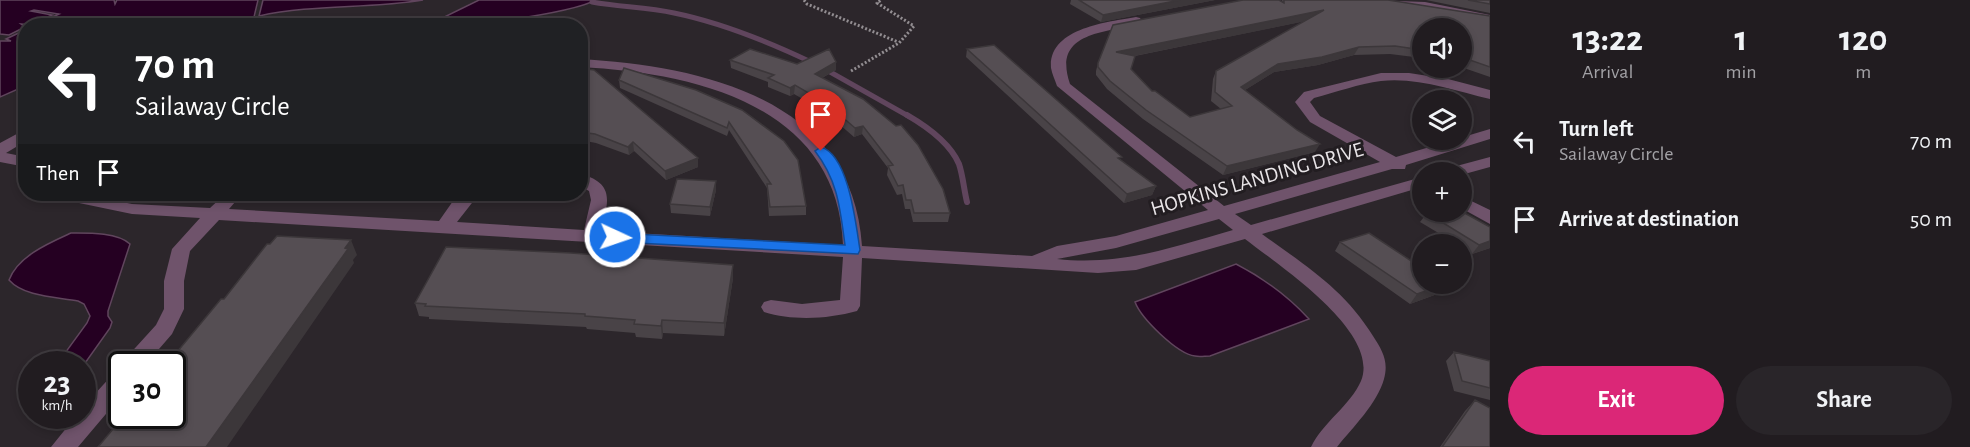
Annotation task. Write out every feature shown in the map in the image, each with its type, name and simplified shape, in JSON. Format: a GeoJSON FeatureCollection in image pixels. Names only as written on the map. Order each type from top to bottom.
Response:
{"type":"FeatureCollection","features":[{"type":"Feature","properties":{"kind":"street"},"geometry":{"type":"LineString","coordinates":[[1377,0],[1425,6],[1490,19]]}},
{"type":"Feature","properties":{"kind":"street"},"geometry":{"type":"LineString","coordinates":[[1156,17],[1099,28],[1074,37],[1061,50],[1058,73],[1064,86],[1220,211],[1327,292],[1351,317],[1375,357],[1373,379],[1363,398],[1323,447]]}},
{"type":"Feature","properties":{"kind":"street"},"geometry":{"type":"LineString","coordinates":[[588,64],[638,68],[717,85],[749,98],[785,117],[811,139],[831,162],[843,191],[853,250],[850,306],[802,311],[771,307]]}},
{"type":"Feature","properties":{"kind":"street"},"geometry":{"type":"LineString","coordinates":[[1412,174],[1315,119],[1302,102],[1309,95],[1394,76],[1428,79],[1490,95]]}},
{"type":"Feature","properties":{"kind":"street","name":"HOPKINS LANDING DRIVE"},"geometry":{"type":"LineString","coordinates":[[1035,262],[1049,253],[1124,241],[1220,211],[1395,164],[1490,134]]}},
{"type":"Feature","properties":{"kind":"street"},"geometry":{"type":"LineString","coordinates":[[0,150],[18,139]]}},
{"type":"Feature","properties":{"kind":"street"},"geometry":{"type":"LineString","coordinates":[[0,157],[18,159]]}},
{"type":"Feature","properties":{"kind":"street"},"geometry":{"type":"LineString","coordinates":[[1472,167],[1490,162]]}},
{"type":"Feature","properties":{"kind":"street"},"geometry":{"type":"LineString","coordinates":[[588,183],[597,188],[600,200],[591,236]]}},
{"type":"Feature","properties":{"kind":"street","name":"HOPKINS LANDING DRIVE"},"geometry":{"type":"LineString","coordinates":[[94,201],[132,209],[215,215],[853,250],[1035,262],[1060,268],[1136,264],[1412,183]]}},
{"type":"Feature","properties":{"kind":"street"},"geometry":{"type":"LineString","coordinates":[[146,351],[165,329],[174,309],[174,281],[181,249],[228,201]]}},
{"type":"Feature","properties":{"kind":"street"},"geometry":{"type":"LineString","coordinates":[[444,228],[463,201]]}},
{"type":"Feature","properties":{"kind":"street"},"geometry":{"type":"LineString","coordinates":[[1472,207],[1490,218]]}},
{"type":"Feature","properties":{"kind":"street"},"geometry":{"type":"LineString","coordinates":[[63,447],[108,395]]}},
{"type":"Feature","properties":{"kind":"path"},"geometry":{"type":"LineString","coordinates":[[804,0],[807,4],[899,43]]}},
{"type":"Feature","properties":{"kind":"path"},"geometry":{"type":"LineString","coordinates":[[851,71],[899,43],[914,26],[877,3],[881,0]]}},
{"type":"Feature","properties":{"kind":"shaded area"},"geometry":{"type":"Polygon","coordinates":[[[0,0],[114,0],[115,4],[117,0],[258,0],[254,17],[251,18],[50,18],[59,14],[34,10],[31,11],[52,15],[46,18],[18,18],[18,30],[9,35],[0,34],[0,0]]]}},
{"type":"Feature","properties":{"kind":"shaded area"},"geometry":{"type":"Polygon","coordinates":[[[263,0],[423,0],[279,12],[259,16],[263,0]]]}},
{"type":"Feature","properties":{"kind":"shaded area"},"geometry":{"type":"Polygon","coordinates":[[[479,0],[595,0],[564,10],[521,18],[442,18],[479,0]]]}},
{"type":"Feature","properties":{"kind":"shaded area"},"geometry":{"type":"Polygon","coordinates":[[[18,33],[18,89],[0,97],[0,41],[11,41],[6,39],[18,33]]]}},
{"type":"Feature","properties":{"kind":"shaded area"},"geometry":{"type":"Polygon","coordinates":[[[71,233],[110,235],[130,244],[108,311],[112,322],[110,328],[94,351],[67,351],[90,316],[84,304],[32,293],[15,286],[9,280],[19,264],[44,246],[71,233]]]}},
{"type":"Feature","properties":{"kind":"shaded area"},"geometry":{"type":"Polygon","coordinates":[[[1236,264],[1275,288],[1309,319],[1210,356],[1197,356],[1179,349],[1160,334],[1144,317],[1135,302],[1236,264]]]}},
{"type":"Feature","properties":{"kind":"building"},"geometry":{"type":"Polygon","coordinates":[[[1079,0],[1180,0],[1103,15],[1079,0]]]}},
{"type":"Feature","properties":{"kind":"building"},"geometry":{"type":"Polygon","coordinates":[[[1243,0],[1279,0],[1284,3],[1284,0],[1388,0],[1490,16],[1490,67],[1472,61],[1472,18],[1412,18],[1412,49],[1395,46],[1359,47],[1322,57],[1278,64],[1241,87],[1297,130],[1320,144],[1227,166],[1146,110],[1110,81],[1098,67],[1113,25],[1243,0]],[[1324,10],[1116,52],[1135,56],[1131,69],[1152,91],[1190,117],[1232,106],[1215,92],[1216,71],[1324,10]]]}},
{"type":"Feature","properties":{"kind":"building"},"geometry":{"type":"Polygon","coordinates":[[[1468,0],[1490,0],[1490,4],[1468,0]]]}},
{"type":"Feature","properties":{"kind":"building"},"geometry":{"type":"Polygon","coordinates":[[[994,45],[1122,157],[1118,158],[1156,186],[1127,194],[967,49],[994,45]]]}},
{"type":"Feature","properties":{"kind":"building"},"geometry":{"type":"Polygon","coordinates":[[[750,49],[797,64],[829,49],[836,62],[815,74],[863,99],[896,126],[901,125],[918,145],[943,189],[950,213],[914,213],[911,200],[906,200],[903,185],[898,186],[888,166],[893,165],[863,126],[855,128],[826,103],[795,85],[790,88],[768,78],[774,75],[730,60],[750,49]]]}},
{"type":"Feature","properties":{"kind":"building"},"geometry":{"type":"Polygon","coordinates":[[[624,68],[696,90],[742,110],[784,141],[798,160],[806,206],[770,207],[767,184],[771,184],[729,122],[727,128],[619,80],[624,68]]]}},
{"type":"Feature","properties":{"kind":"building"},"geometry":{"type":"Polygon","coordinates":[[[588,69],[594,70],[698,158],[665,171],[633,142],[628,147],[588,133],[588,69]]]}},
{"type":"Feature","properties":{"kind":"building"},"geometry":{"type":"Polygon","coordinates":[[[677,179],[716,181],[710,207],[670,204],[677,179]]]}},
{"type":"Feature","properties":{"kind":"building"},"geometry":{"type":"Polygon","coordinates":[[[1472,217],[1490,227],[1490,241],[1479,245],[1472,241],[1472,234],[1461,234],[1442,222],[1472,222],[1472,217]]]}},
{"type":"Feature","properties":{"kind":"building"},"geometry":{"type":"Polygon","coordinates":[[[1369,233],[1412,261],[1412,291],[1340,242],[1369,233]]]}},
{"type":"Feature","properties":{"kind":"building"},"geometry":{"type":"Polygon","coordinates":[[[277,236],[351,240],[345,248],[348,249],[206,447],[98,447],[113,429],[186,429],[186,351],[178,351],[221,299],[224,299],[267,244],[270,244],[277,236]]]}},
{"type":"Feature","properties":{"kind":"building"},"geometry":{"type":"Polygon","coordinates":[[[446,247],[571,253],[733,265],[724,323],[662,320],[661,326],[634,324],[635,320],[585,316],[585,314],[425,306],[426,304],[415,303],[446,247]]]}},
{"type":"Feature","properties":{"kind":"building"},"geometry":{"type":"Polygon","coordinates":[[[1454,352],[1490,361],[1490,388],[1462,381],[1454,352]]]}},
{"type":"Feature","properties":{"kind":"building"},"geometry":{"type":"Polygon","coordinates":[[[1475,400],[1490,408],[1490,447],[1442,447],[1475,400]]]}},
{"type":"Feature","properties":{"kind":"waterway"},"geometry":{"type":"LineString","coordinates":[[592,2],[692,17],[763,41],[813,63]]}},
{"type":"Feature","properties":{"kind":"waterway"},"geometry":{"type":"LineString","coordinates":[[823,68],[910,117]]}},
{"type":"Feature","properties":{"kind":"waterway"},"geometry":{"type":"LineString","coordinates":[[907,115],[937,136],[955,156],[959,164],[967,202]]}},
{"type":"Feature","properties":{"kind":"route"},"geometry":{"type":"LineString","coordinates":[[615,237],[853,250],[843,191],[831,162],[821,151]]}}]}
